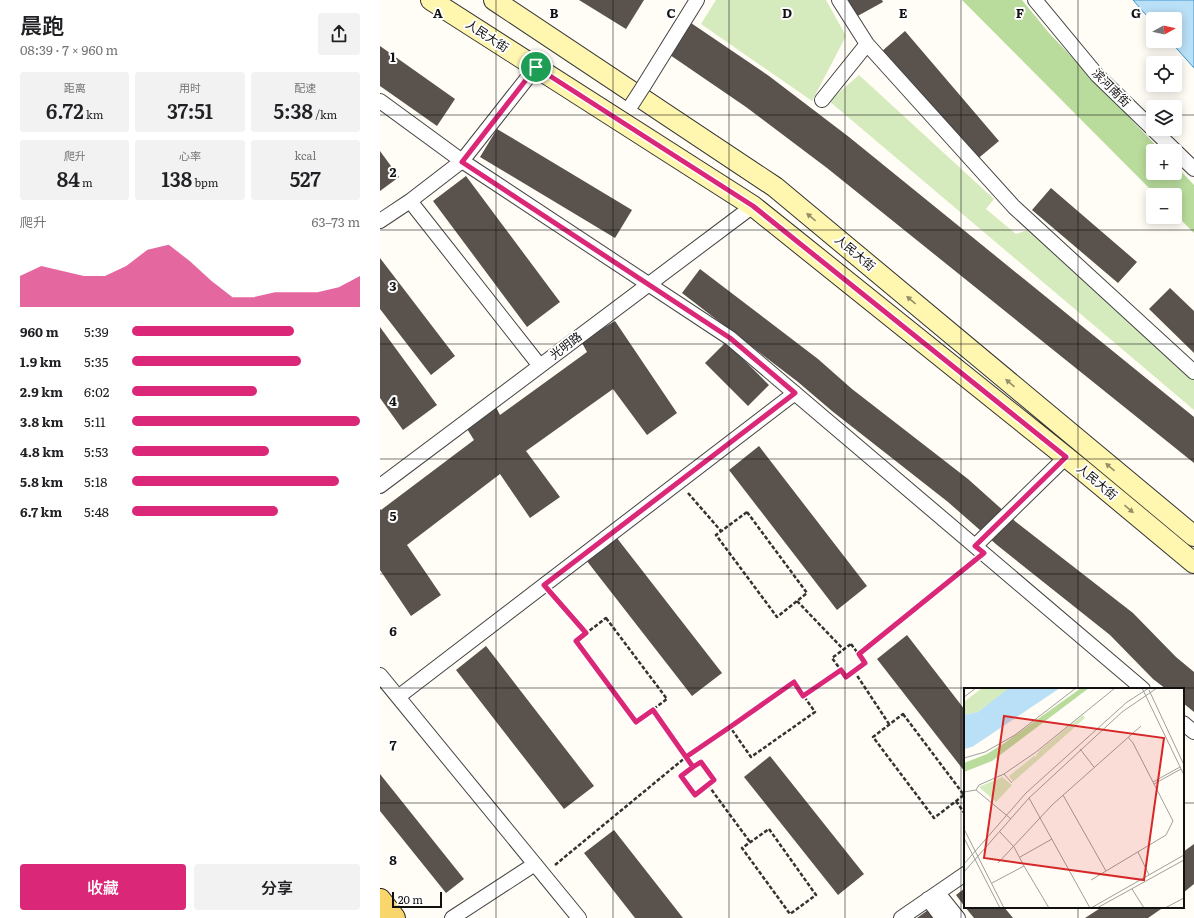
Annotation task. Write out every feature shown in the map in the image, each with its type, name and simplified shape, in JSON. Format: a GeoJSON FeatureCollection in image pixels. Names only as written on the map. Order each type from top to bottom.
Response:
{"type":"FeatureCollection","features":[{"type":"Feature","properties":{"kind":"main road"},"geometry":{"type":"LineString","coordinates":[[380,900],[394,918]]}},
{"type":"Feature","properties":{"kind":"street","name":"人民大街"},"geometry":{"type":"LineString","coordinates":[[431,0],[753,206],[1066,457],[1194,563]]}},
{"type":"Feature","properties":{"kind":"street","name":"人民大街"},"geometry":{"type":"LineString","coordinates":[[494,0],[775,187],[1194,536]]}},
{"type":"Feature","properties":{"kind":"street"},"geometry":{"type":"LineString","coordinates":[[621,122],[697,0]]}},
{"type":"Feature","properties":{"kind":"street"},"geometry":{"type":"LineString","coordinates":[[839,0],[867,44],[1014,207],[1194,372]]}},
{"type":"Feature","properties":{"kind":"street","name":"滨河南街"},"geometry":{"type":"LineString","coordinates":[[1035,0],[1097,75],[1194,169]]}},
{"type":"Feature","properties":{"kind":"street"},"geometry":{"type":"LineString","coordinates":[[822,100],[867,44]]}},
{"type":"Feature","properties":{"kind":"street"},"geometry":{"type":"LineString","coordinates":[[380,221],[410,201],[462,162],[536,67]]}},
{"type":"Feature","properties":{"kind":"street"},"geometry":{"type":"LineString","coordinates":[[380,101],[462,162],[730,338],[1142,688]]}},
{"type":"Feature","properties":{"kind":"street"},"geometry":{"type":"LineString","coordinates":[[410,201],[540,366]]}},
{"type":"Feature","properties":{"kind":"street","name":"光明路"},"geometry":{"type":"LineString","coordinates":[[380,486],[753,206]]}},
{"type":"Feature","properties":{"kind":"street"},"geometry":{"type":"LineString","coordinates":[[398,697],[795,393]]}},
{"type":"Feature","properties":{"kind":"street"},"geometry":{"type":"LineString","coordinates":[[979,550],[1066,457]]}},
{"type":"Feature","properties":{"kind":"street"},"geometry":{"type":"LineString","coordinates":[[380,675],[579,918]]}},
{"type":"Feature","properties":{"kind":"street"},"geometry":{"type":"LineString","coordinates":[[1184,724],[1194,732]]}},
{"type":"Feature","properties":{"kind":"street"},"geometry":{"type":"LineString","coordinates":[[452,918],[539,869]]}},
{"type":"Feature","properties":{"kind":"street"},"geometry":{"type":"LineString","coordinates":[[901,918],[964,875]]}},
{"type":"Feature","properties":{"kind":"street"},"geometry":{"type":"LineString","coordinates":[[933,896],[942,918]]}},
{"type":"Feature","properties":{"kind":"street"},"geometry":{"type":"LineString","coordinates":[[933,896],[958,918]]}},
{"type":"Feature","properties":{"kind":"path"},"geometry":{"type":"LineString","coordinates":[[678,482],[721,531]]}},
{"type":"Feature","properties":{"kind":"path"},"geometry":{"type":"LineString","coordinates":[[746,512],[807,593],[777,616],[716,535],[721,531],[746,512]]}},
{"type":"Feature","properties":{"kind":"path"},"geometry":{"type":"LineString","coordinates":[[859,654],[979,550]]}},
{"type":"Feature","properties":{"kind":"path"},"geometry":{"type":"LineString","coordinates":[[544,585],[586,633]]}},
{"type":"Feature","properties":{"kind":"path"},"geometry":{"type":"LineString","coordinates":[[797,601],[844,650]]}},
{"type":"Feature","properties":{"kind":"path"},"geometry":{"type":"LineString","coordinates":[[606,618],[667,699],[636,722],[576,641],[586,633],[606,618]]}},
{"type":"Feature","properties":{"kind":"path"},"geometry":{"type":"LineString","coordinates":[[851,644],[865,663],[846,677],[832,658],[844,650],[851,644]]}},
{"type":"Feature","properties":{"kind":"path"},"geometry":{"type":"LineString","coordinates":[[803,696],[841,670]]}},
{"type":"Feature","properties":{"kind":"path"},"geometry":{"type":"LineString","coordinates":[[854,671],[889,724]]}},
{"type":"Feature","properties":{"kind":"path"},"geometry":{"type":"LineString","coordinates":[[539,869],[686,757],[794,682],[815,712],[751,757],[730,727]]}},
{"type":"Feature","properties":{"kind":"path"},"geometry":{"type":"LineString","coordinates":[[653,710],[693,767]]}},
{"type":"Feature","properties":{"kind":"path"},"geometry":{"type":"LineString","coordinates":[[903,714],[964,794],[956,801],[934,818],[873,737],[903,714]]}},
{"type":"Feature","properties":{"kind":"path"},"geometry":{"type":"LineString","coordinates":[[701,762],[714,780],[708,785],[695,795],[681,776],[701,762]]}},
{"type":"Feature","properties":{"kind":"path"},"geometry":{"type":"LineString","coordinates":[[708,785],[750,842]]}},
{"type":"Feature","properties":{"kind":"path"},"geometry":{"type":"LineString","coordinates":[[956,801],[964,813]]}},
{"type":"Feature","properties":{"kind":"path"},"geometry":{"type":"LineString","coordinates":[[769,829],[816,895],[790,914],[742,848],[750,842],[769,829]]}},
{"type":"Feature","properties":{"kind":"green space"},"geometry":{"type":"Polygon","coordinates":[[[716,0],[826,0],[846,36],[812,101],[701,24],[716,0]]]}},
{"type":"Feature","properties":{"kind":"green space"},"geometry":{"type":"Polygon","coordinates":[[[962,0],[1022,0],[1049,33],[1154,144],[1146,144],[1146,180],[1182,180],[1182,172],[1194,185],[1194,233],[1182,221],[1182,188],[1149,188],[962,0]]]}},
{"type":"Feature","properties":{"kind":"green space"},"geometry":{"type":"Polygon","coordinates":[[[859,75],[994,199],[986,209],[1016,234],[1031,229],[1194,380],[1194,410],[829,101],[859,75]]]}},
{"type":"Feature","properties":{"kind":"water"},"geometry":{"type":"Polygon","coordinates":[[[1133,0],[1194,0],[1194,68],[1176,48],[1182,48],[1182,12],[1146,12],[1146,15],[1133,0]]]}},
{"type":"Feature","properties":{"kind":"building"},"geometry":{"type":"Polygon","coordinates":[[[579,0],[644,0],[626,29],[579,0]]]}},
{"type":"Feature","properties":{"kind":"building"},"geometry":{"type":"Polygon","coordinates":[[[844,0],[882,0],[883,2],[854,18],[844,0]]]}},
{"type":"Feature","properties":{"kind":"building"},"geometry":{"type":"Polygon","coordinates":[[[691,23],[769,76],[849,137],[1194,417],[1194,463],[827,168],[746,107],[670,55],[691,23]]]}},
{"type":"Feature","properties":{"kind":"building"},"geometry":{"type":"Polygon","coordinates":[[[905,31],[999,141],[975,161],[881,52],[905,31]]]}},
{"type":"Feature","properties":{"kind":"building"},"geometry":{"type":"Polygon","coordinates":[[[380,46],[455,99],[437,126],[380,86],[380,46]]]}},
{"type":"Feature","properties":{"kind":"building"},"geometry":{"type":"Polygon","coordinates":[[[497,129],[632,210],[615,238],[480,157],[497,129]]]}},
{"type":"Feature","properties":{"kind":"building"},"geometry":{"type":"Polygon","coordinates":[[[380,151],[399,177],[380,191],[380,151]]]}},
{"type":"Feature","properties":{"kind":"building"},"geometry":{"type":"Polygon","coordinates":[[[466,176],[560,302],[527,327],[433,201],[466,176]]]}},
{"type":"Feature","properties":{"kind":"building"},"geometry":{"type":"Polygon","coordinates":[[[1051,188],[1137,262],[1118,283],[1032,210],[1051,188]]]}},
{"type":"Feature","properties":{"kind":"building"},"geometry":{"type":"Polygon","coordinates":[[[380,258],[455,356],[431,375],[380,309],[380,258]]]}},
{"type":"Feature","properties":{"kind":"building"},"geometry":{"type":"Polygon","coordinates":[[[700,269],[818,359],[852,389],[968,479],[1016,522],[1133,613],[1176,657],[1194,672],[1194,712],[1184,704],[1184,688],[1165,688],[1153,679],[1110,635],[997,545],[948,502],[832,411],[798,382],[682,293],[700,269]]]}},
{"type":"Feature","properties":{"kind":"building"},"geometry":{"type":"Polygon","coordinates":[[[1170,288],[1194,311],[1194,353],[1149,309],[1170,288]]]}},
{"type":"Feature","properties":{"kind":"building"},"geometry":{"type":"Polygon","coordinates":[[[615,321],[677,413],[647,435],[613,389],[526,451],[560,497],[530,518],[500,474],[407,545],[441,595],[411,616],[380,570],[380,509],[381,510],[474,440],[464,424],[494,403],[500,415],[587,352],[581,341],[615,321]]]}},
{"type":"Feature","properties":{"kind":"building"},"geometry":{"type":"Polygon","coordinates":[[[380,327],[437,405],[403,430],[380,398],[380,327]]]}},
{"type":"Feature","properties":{"kind":"building"},"geometry":{"type":"Polygon","coordinates":[[[726,342],[769,385],[748,406],[705,363],[726,342]]]}},
{"type":"Feature","properties":{"kind":"building"},"geometry":{"type":"Polygon","coordinates":[[[759,446],[867,586],[837,610],[729,470],[759,446]]]}},
{"type":"Feature","properties":{"kind":"building"},"geometry":{"type":"Polygon","coordinates":[[[613,533],[722,673],[692,696],[583,556],[613,533]]]}},
{"type":"Feature","properties":{"kind":"building"},"geometry":{"type":"Polygon","coordinates":[[[907,635],[964,709],[964,771],[877,659],[907,635]]]}},
{"type":"Feature","properties":{"kind":"building"},"geometry":{"type":"Polygon","coordinates":[[[486,646],[594,786],[564,809],[456,670],[486,646]]]}},
{"type":"Feature","properties":{"kind":"building"},"geometry":{"type":"Polygon","coordinates":[[[770,756],[864,874],[838,895],[744,777],[770,756]]]}},
{"type":"Feature","properties":{"kind":"building"},"geometry":{"type":"Polygon","coordinates":[[[380,774],[464,879],[446,893],[380,811],[380,774]]]}},
{"type":"Feature","properties":{"kind":"building"},"geometry":{"type":"Polygon","coordinates":[[[614,830],[683,918],[635,918],[584,853],[614,830]]]}},
{"type":"Feature","properties":{"kind":"building"},"geometry":{"type":"Polygon","coordinates":[[[1194,844],[1194,884],[1184,892],[1184,851],[1194,844]]]}},
{"type":"Feature","properties":{"kind":"building"},"geometry":{"type":"Polygon","coordinates":[[[964,889],[964,906],[956,895],[964,889]]]}},
{"type":"Feature","properties":{"kind":"building"},"geometry":{"type":"Polygon","coordinates":[[[966,908],[1005,908],[1013,918],[974,918],[966,908]]]}},
{"type":"Feature","properties":{"kind":"building"},"geometry":{"type":"Polygon","coordinates":[[[1100,908],[1163,908],[1148,918],[1085,918],[1100,908]]]}},
{"type":"Feature","properties":{"kind":"building"},"geometry":{"type":"Polygon","coordinates":[[[928,910],[933,918],[917,918],[928,910]]]}},
{"type":"Feature","properties":{"kind":"route"},"geometry":{"type":"LineString","coordinates":[[536,67],[462,162],[730,338],[795,393],[544,585],[586,633],[576,641],[636,722],[653,710],[693,767],[701,762],[714,780],[695,795],[681,776],[693,767],[686,757],[794,682],[803,696],[841,670],[846,677],[865,663],[859,654],[984,553],[975,546],[1066,457],[753,206],[536,67]]}}]}
